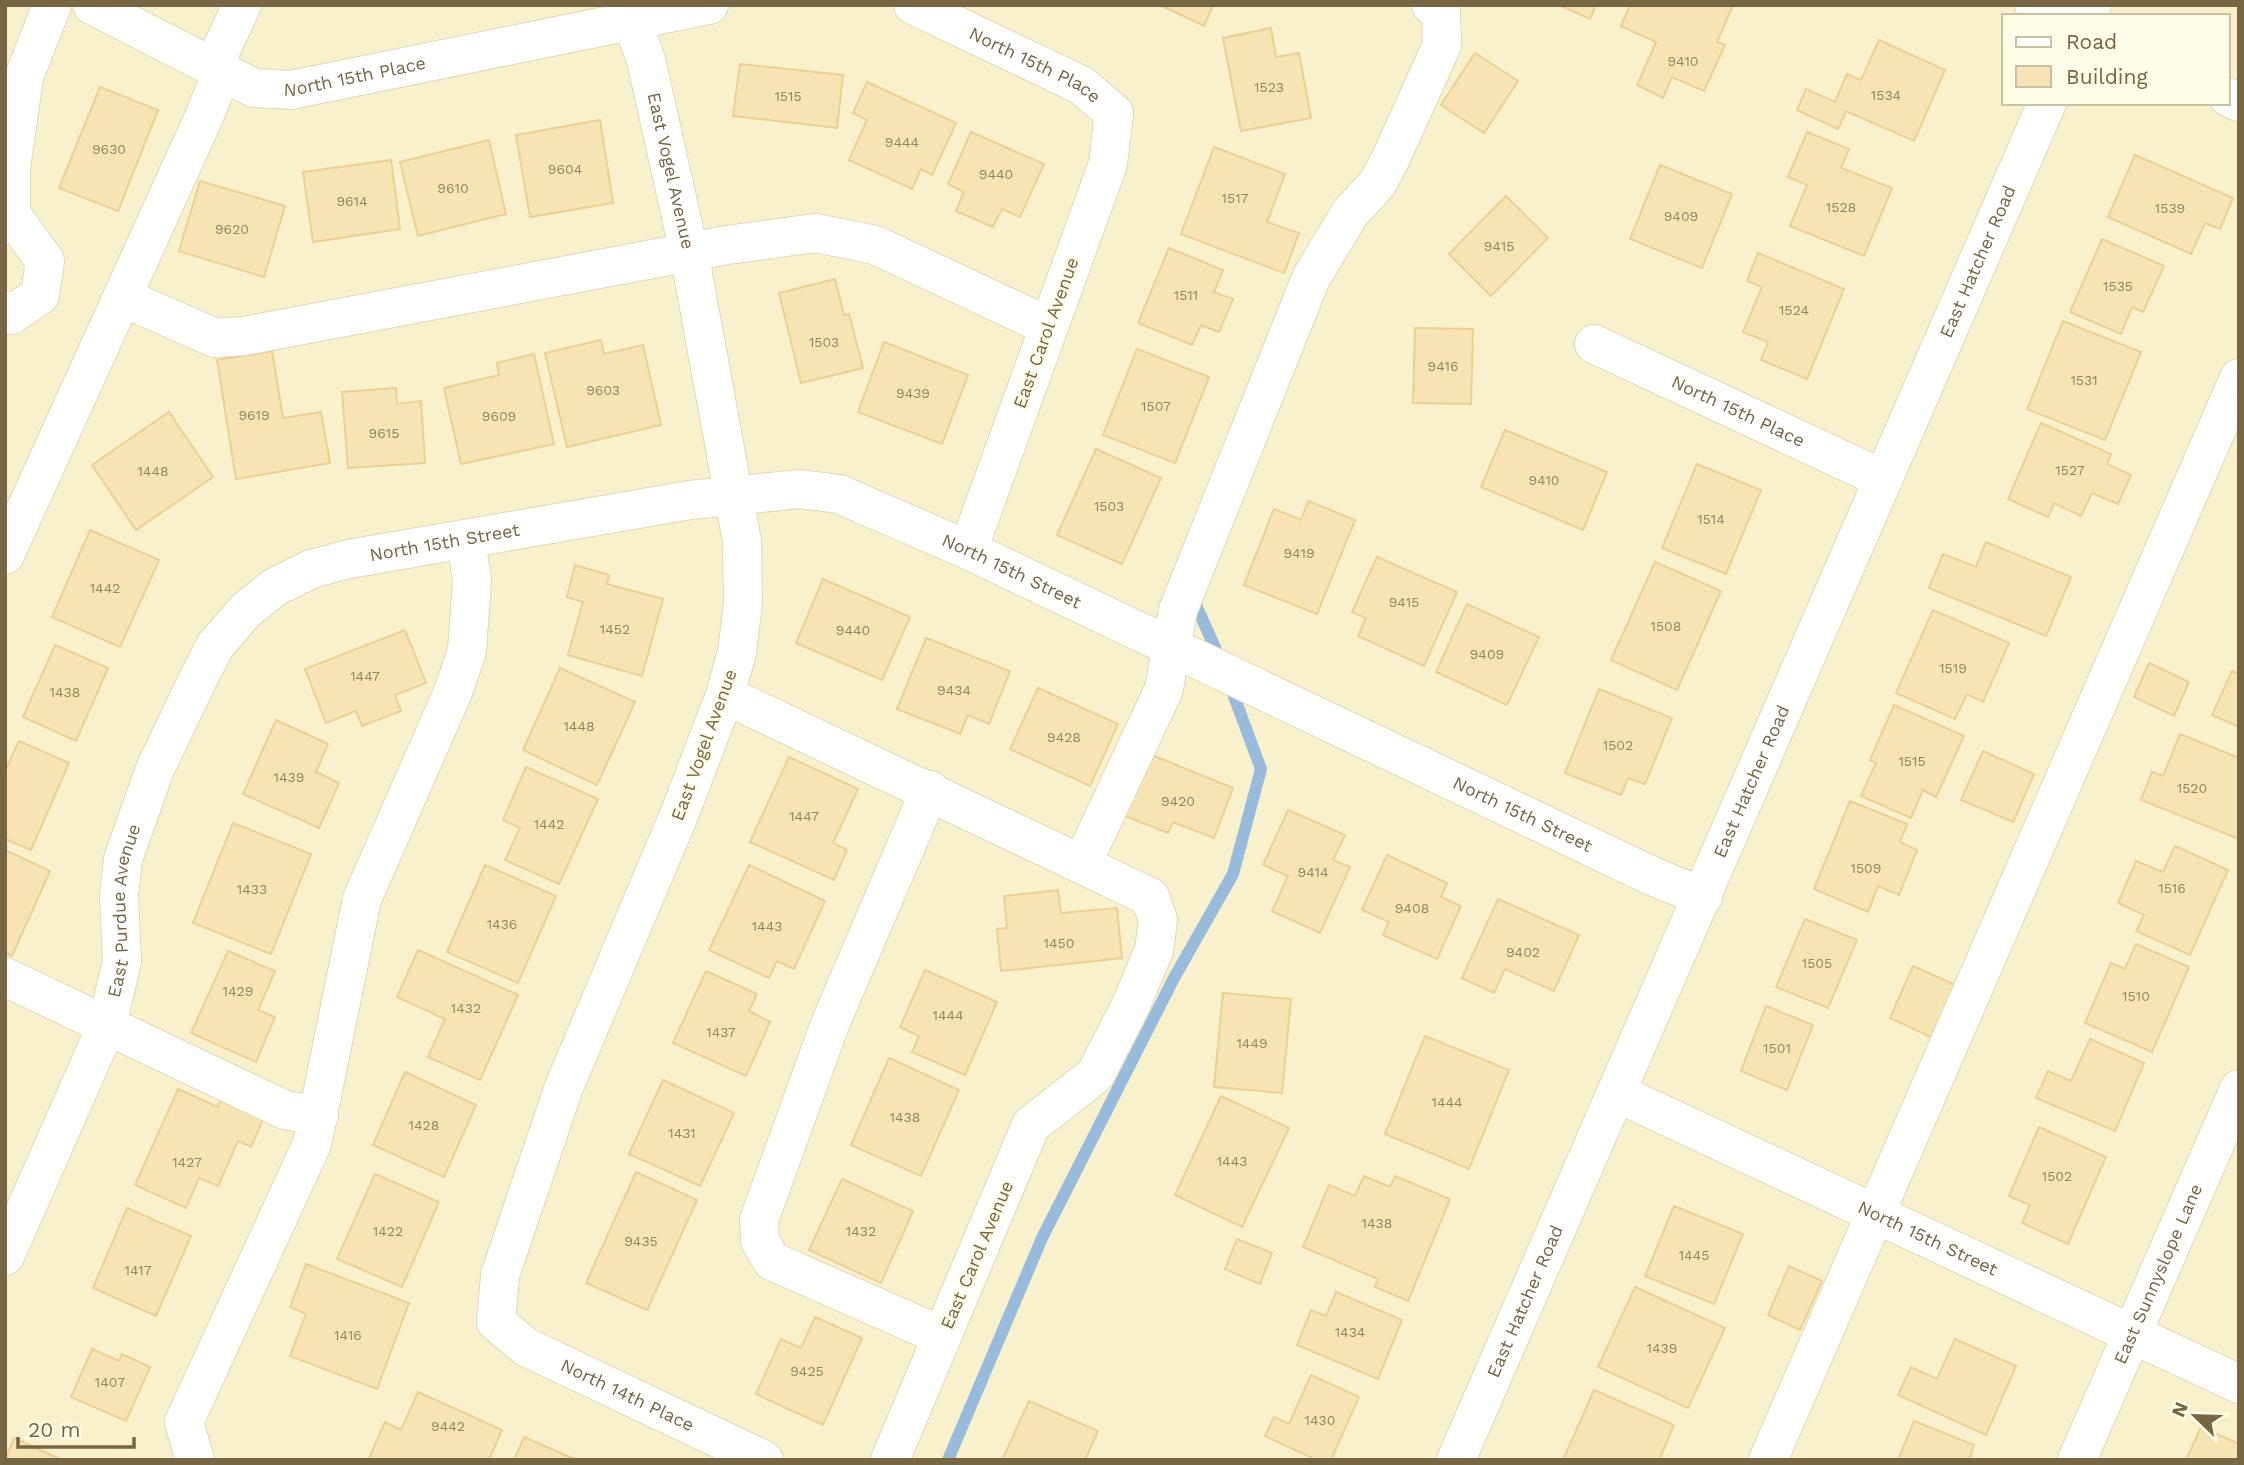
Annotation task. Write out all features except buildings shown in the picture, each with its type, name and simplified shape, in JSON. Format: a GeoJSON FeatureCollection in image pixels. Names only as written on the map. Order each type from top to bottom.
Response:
{"type":"FeatureCollection","features":[{"type":"Feature","properties":{"kind":"street"},"geometry":{"type":"LineString","coordinates":[[5,311],[11,315],[40,295],[45,261],[8,220],[11,167],[24,78],[52,5]]}},
{"type":"Feature","properties":{"kind":"street","name":"North 15th Place"},"geometry":{"type":"LineString","coordinates":[[92,5],[254,88],[291,90],[629,13],[709,5]]}},
{"type":"Feature","properties":{"kind":"street"},"geometry":{"type":"LineString","coordinates":[[5,555],[204,117],[217,70],[242,5]]}},
{"type":"Feature","properties":{"kind":"street","name":"North 15th Place"},"geometry":{"type":"LineString","coordinates":[[913,5],[1081,85],[1114,113]]}},
{"type":"Feature","properties":{"kind":"street"},"geometry":{"type":"LineString","coordinates":[[724,695],[1082,864],[1164,689],[1178,610],[1311,278],[1350,213],[1377,184],[1442,45],[1441,13],[1431,5]]}},
{"type":"Feature","properties":{"kind":"street"},"geometry":{"type":"LineString","coordinates":[[2034,5],[2053,14]]}},
{"type":"Feature","properties":{"kind":"street","name":"East Vogel Avenue"},"geometry":{"type":"LineString","coordinates":[[496,1322],[500,1275],[564,1087],[679,815],[724,695],[737,652],[743,604],[743,542],[689,252],[646,60],[629,13]]}},
{"type":"Feature","properties":{"kind":"street","name":"East Hatcher Road"},"geometry":{"type":"LineString","coordinates":[[1456,1460],[2046,105]]}},
{"type":"Feature","properties":{"kind":"street","name":"East Carol Avenue"},"geometry":{"type":"LineString","coordinates":[[968,550],[1108,164],[1114,113]]}},
{"type":"Feature","properties":{"kind":"street"},"geometry":{"type":"LineString","coordinates":[[121,297],[215,338],[244,336],[689,252],[815,233],[875,245],[1048,326]]}},
{"type":"Feature","properties":{"kind":"street","name":"North 15th Place"},"geometry":{"type":"LineString","coordinates":[[1594,344],[1883,479]]}},
{"type":"Feature","properties":{"kind":"street"},"geometry":{"type":"LineString","coordinates":[[1768,1460],[2239,378]]}},
{"type":"Feature","properties":{"kind":"street","name":"North 15th Street"},"geometry":{"type":"LineString","coordinates":[[275,587],[311,569],[349,559],[466,541],[690,500],[800,489],[839,494],[968,550],[1652,876],[1703,897]]}},
{"type":"Feature","properties":{"kind":"street"},"geometry":{"type":"LineString","coordinates":[[195,1460],[184,1422],[312,1144],[320,1116],[362,899],[453,692],[467,651],[472,580],[466,541]]}},
{"type":"Feature","properties":{"kind":"street","name":"East Purdue Avenue"},"geometry":{"type":"LineString","coordinates":[[5,1256],[107,1025],[122,961],[119,895],[123,859],[155,769],[215,646],[245,611],[275,587]]}},
{"type":"Feature","properties":{"kind":"street"},"geometry":{"type":"LineString","coordinates":[[930,790],[830,1024],[759,1220],[760,1241],[772,1261],[942,1336]]}},
{"type":"Feature","properties":{"kind":"street","name":"East Carol Avenue"},"geometry":{"type":"LineString","coordinates":[[890,1460],[1031,1125],[1096,1075],[1154,950],[1158,920],[1150,897],[1082,864]]}},
{"type":"Feature","properties":{"kind":"street"},"geometry":{"type":"LineString","coordinates":[[5,977],[285,1110],[320,1116]]}},
{"type":"Feature","properties":{"kind":"street","name":"East Sunnyslope Lane"},"geometry":{"type":"LineString","coordinates":[[2077,1460],[2239,1089]]}},
{"type":"Feature","properties":{"kind":"street","name":"North 15th Street"},"geometry":{"type":"LineString","coordinates":[[1617,1093],[2239,1384]]}},
{"type":"Feature","properties":{"kind":"street","name":"North 14th Place"},"geometry":{"type":"LineString","coordinates":[[496,1322],[526,1347],[764,1460]]}},
{"type":"Feature","properties":{"kind":"shaded area"},"geometry":{"type":"Polygon","coordinates":[[[5,5],[2239,5],[2239,1460],[5,1460],[5,5]]]}},
{"type":"Feature","properties":{"kind":"waterway"},"geometry":{"type":"LineString","coordinates":[[1192,596],[1220,659]]}},
{"type":"Feature","properties":{"kind":"waterway"},"geometry":{"type":"LineString","coordinates":[[948,1460],[1042,1238],[1174,978],[1233,874],[1261,769],[1229,683]]}}]}
